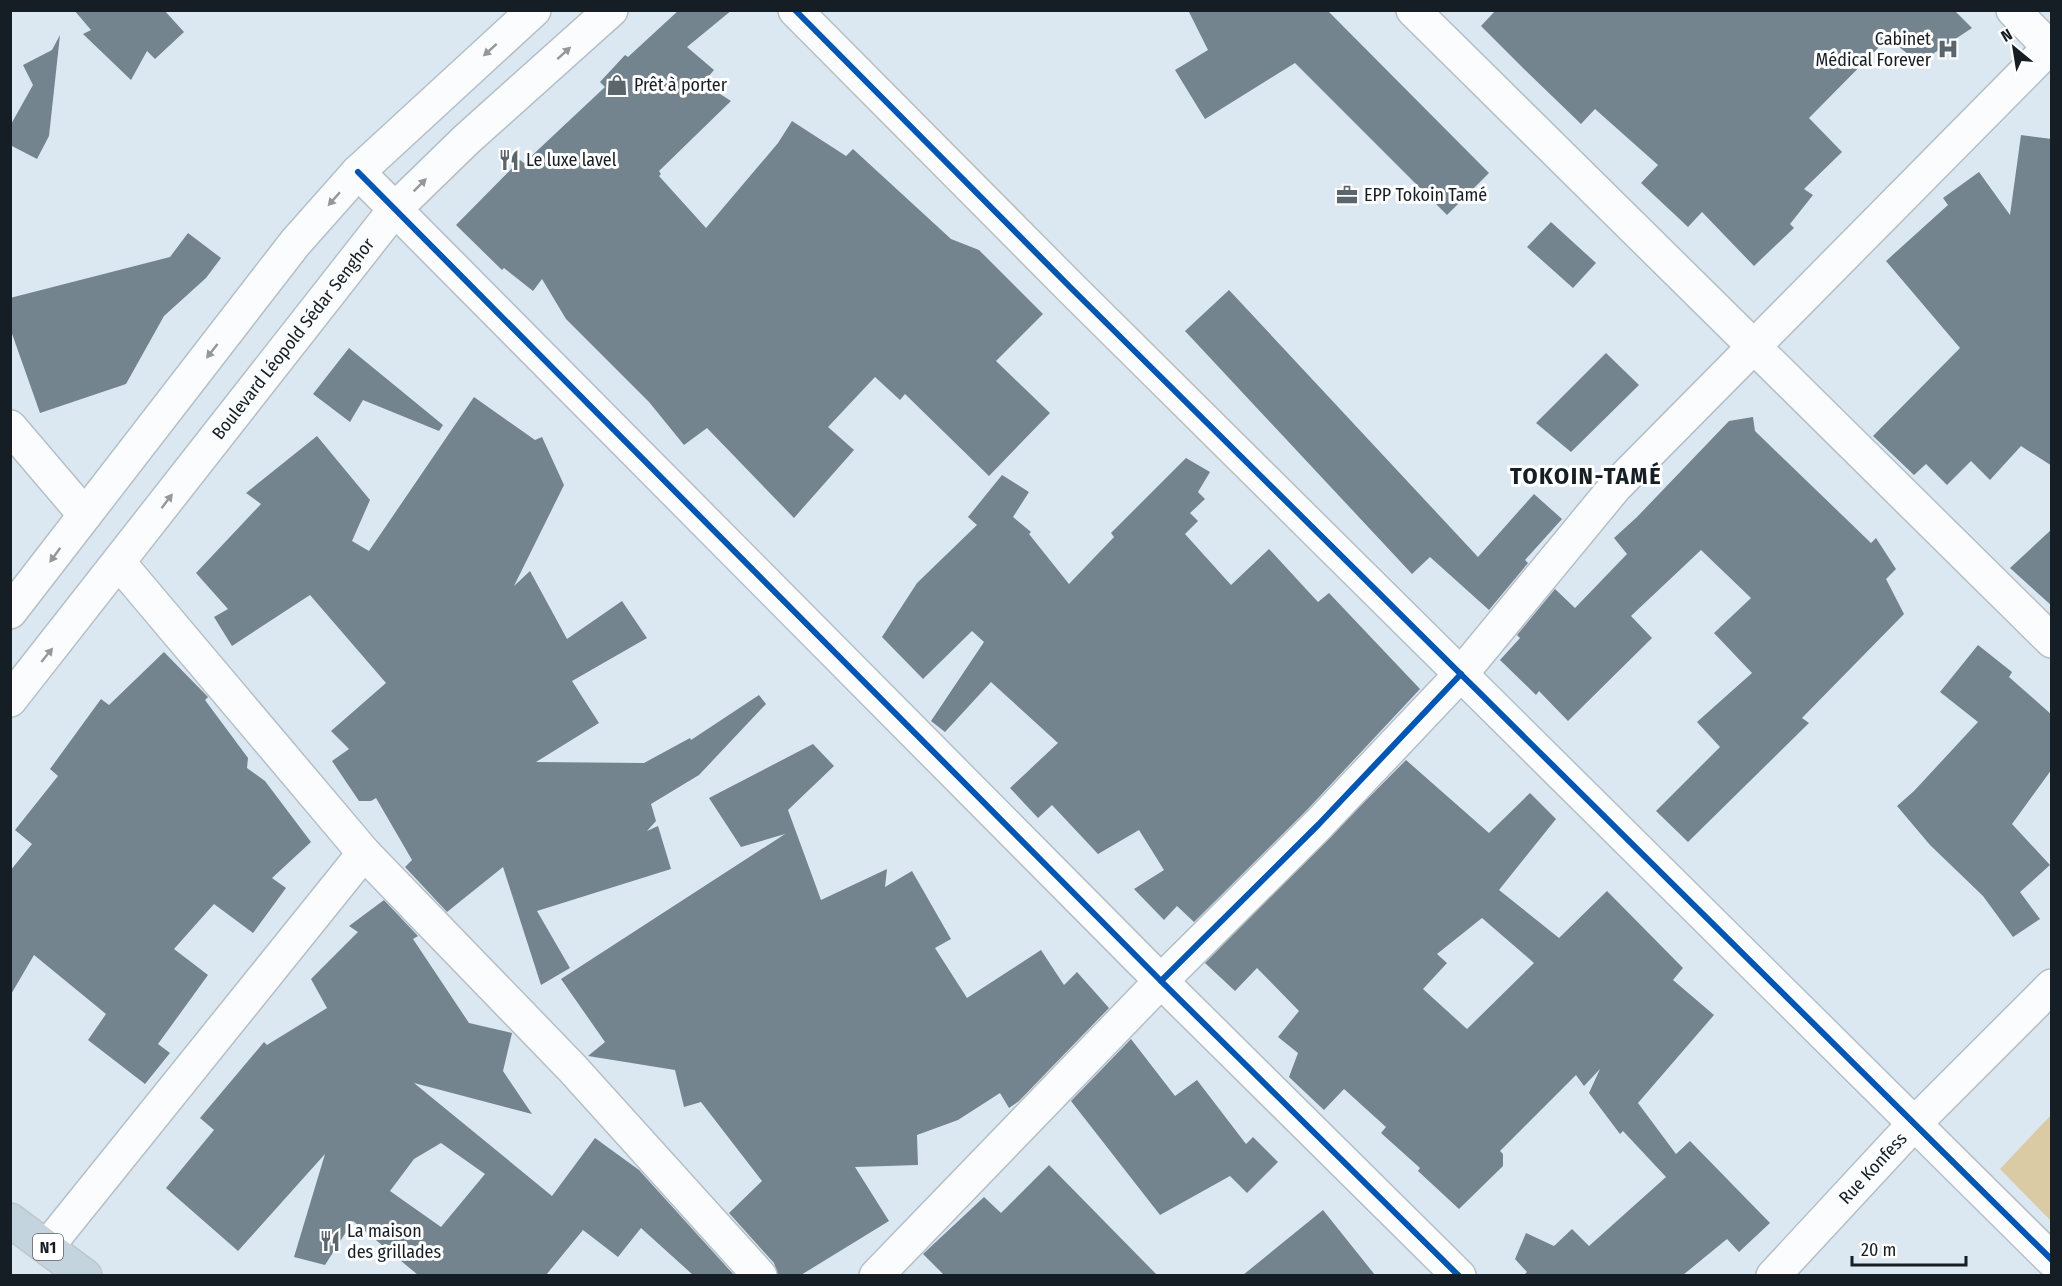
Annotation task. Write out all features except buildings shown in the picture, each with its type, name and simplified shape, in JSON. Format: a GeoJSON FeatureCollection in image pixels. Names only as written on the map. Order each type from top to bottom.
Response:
{"type":"FeatureCollection","features":[{"type":"Feature","properties":{"kind":"highway","name":"N1"},"geometry":{"type":"LineString","coordinates":[[10,1220],[85,1275]]}},
{"type":"Feature","properties":{"kind":"street"},"geometry":{"type":"LineString","coordinates":[[10,612],[296,243],[358,171],[534,10]]}},
{"type":"Feature","properties":{"kind":"street","name":"Boulevard Léopold Sédar Senghor"},"geometry":{"type":"LineString","coordinates":[[10,700],[120,564],[395,209],[467,139],[611,10]]}},
{"type":"Feature","properties":{"kind":"street"},"geometry":{"type":"LineString","coordinates":[[795,10],[1913,1125],[2052,1260]]}},
{"type":"Feature","properties":{"kind":"street"},"geometry":{"type":"LineString","coordinates":[[1413,10],[2052,641]]}},
{"type":"Feature","properties":{"kind":"street"},"geometry":{"type":"LineString","coordinates":[[876,1275],[1161,981],[1319,824],[1461,674],[1615,487],[2050,49],[2013,10]]}},
{"type":"Feature","properties":{"kind":"street"},"geometry":{"type":"LineString","coordinates":[[358,171],[1161,981],[1459,1275]]}},
{"type":"Feature","properties":{"kind":"street"},"geometry":{"type":"LineString","coordinates":[[10,427],[85,515]]}},
{"type":"Feature","properties":{"kind":"street"},"geometry":{"type":"LineString","coordinates":[[120,564],[364,853],[572,1068],[760,1275]]}},
{"type":"Feature","properties":{"kind":"street"},"geometry":{"type":"LineString","coordinates":[[47,1247],[364,853]]}},
{"type":"Feature","properties":{"kind":"street","name":"Rue Konfess"},"geometry":{"type":"LineString","coordinates":[[1773,1275],[1913,1125],[2052,987]]}},
{"type":"Feature","properties":{"kind":"shaded area"},"geometry":{"type":"Polygon","coordinates":[[[2051,1115],[2051,1221],[2000,1169],[2051,1115]]]}},
{"type":"Feature","properties":{"kind":"cycle path"},"geometry":{"type":"LineString","coordinates":[[795,10],[1072,289],[2052,1260]]}},
{"type":"Feature","properties":{"kind":"cycle path"},"geometry":{"type":"LineString","coordinates":[[358,172],[1161,981],[1459,1276]]}},
{"type":"Feature","properties":{"kind":"cycle path"},"geometry":{"type":"LineString","coordinates":[[1161,981],[1319,824],[1461,674]]}},
{"type":"Feature","properties":{"kind":"place","name":"Cabinet Médical Forever"},"geometry":{"type":"Point","coordinates":[1948,49]}},
{"type":"Feature","properties":{"kind":"place","name":"Prêt à porter"},"geometry":{"type":"Point","coordinates":[617,85]}},
{"type":"Feature","properties":{"kind":"place","name":"Le luxe lavel"},"geometry":{"type":"Point","coordinates":[509,160]}},
{"type":"Feature","properties":{"kind":"place","name":"EPP Tokoin Tamé"},"geometry":{"type":"Point","coordinates":[1347,195]}},
{"type":"Feature","properties":{"kind":"place","name":"La maison des grillades"},"geometry":{"type":"Point","coordinates":[330,1241]}},
{"type":"Feature","properties":{"kind":"district","name":"TOKOIN-TAMÉ"},"geometry":{"type":"Point","coordinates":[1586,476]}}]}
